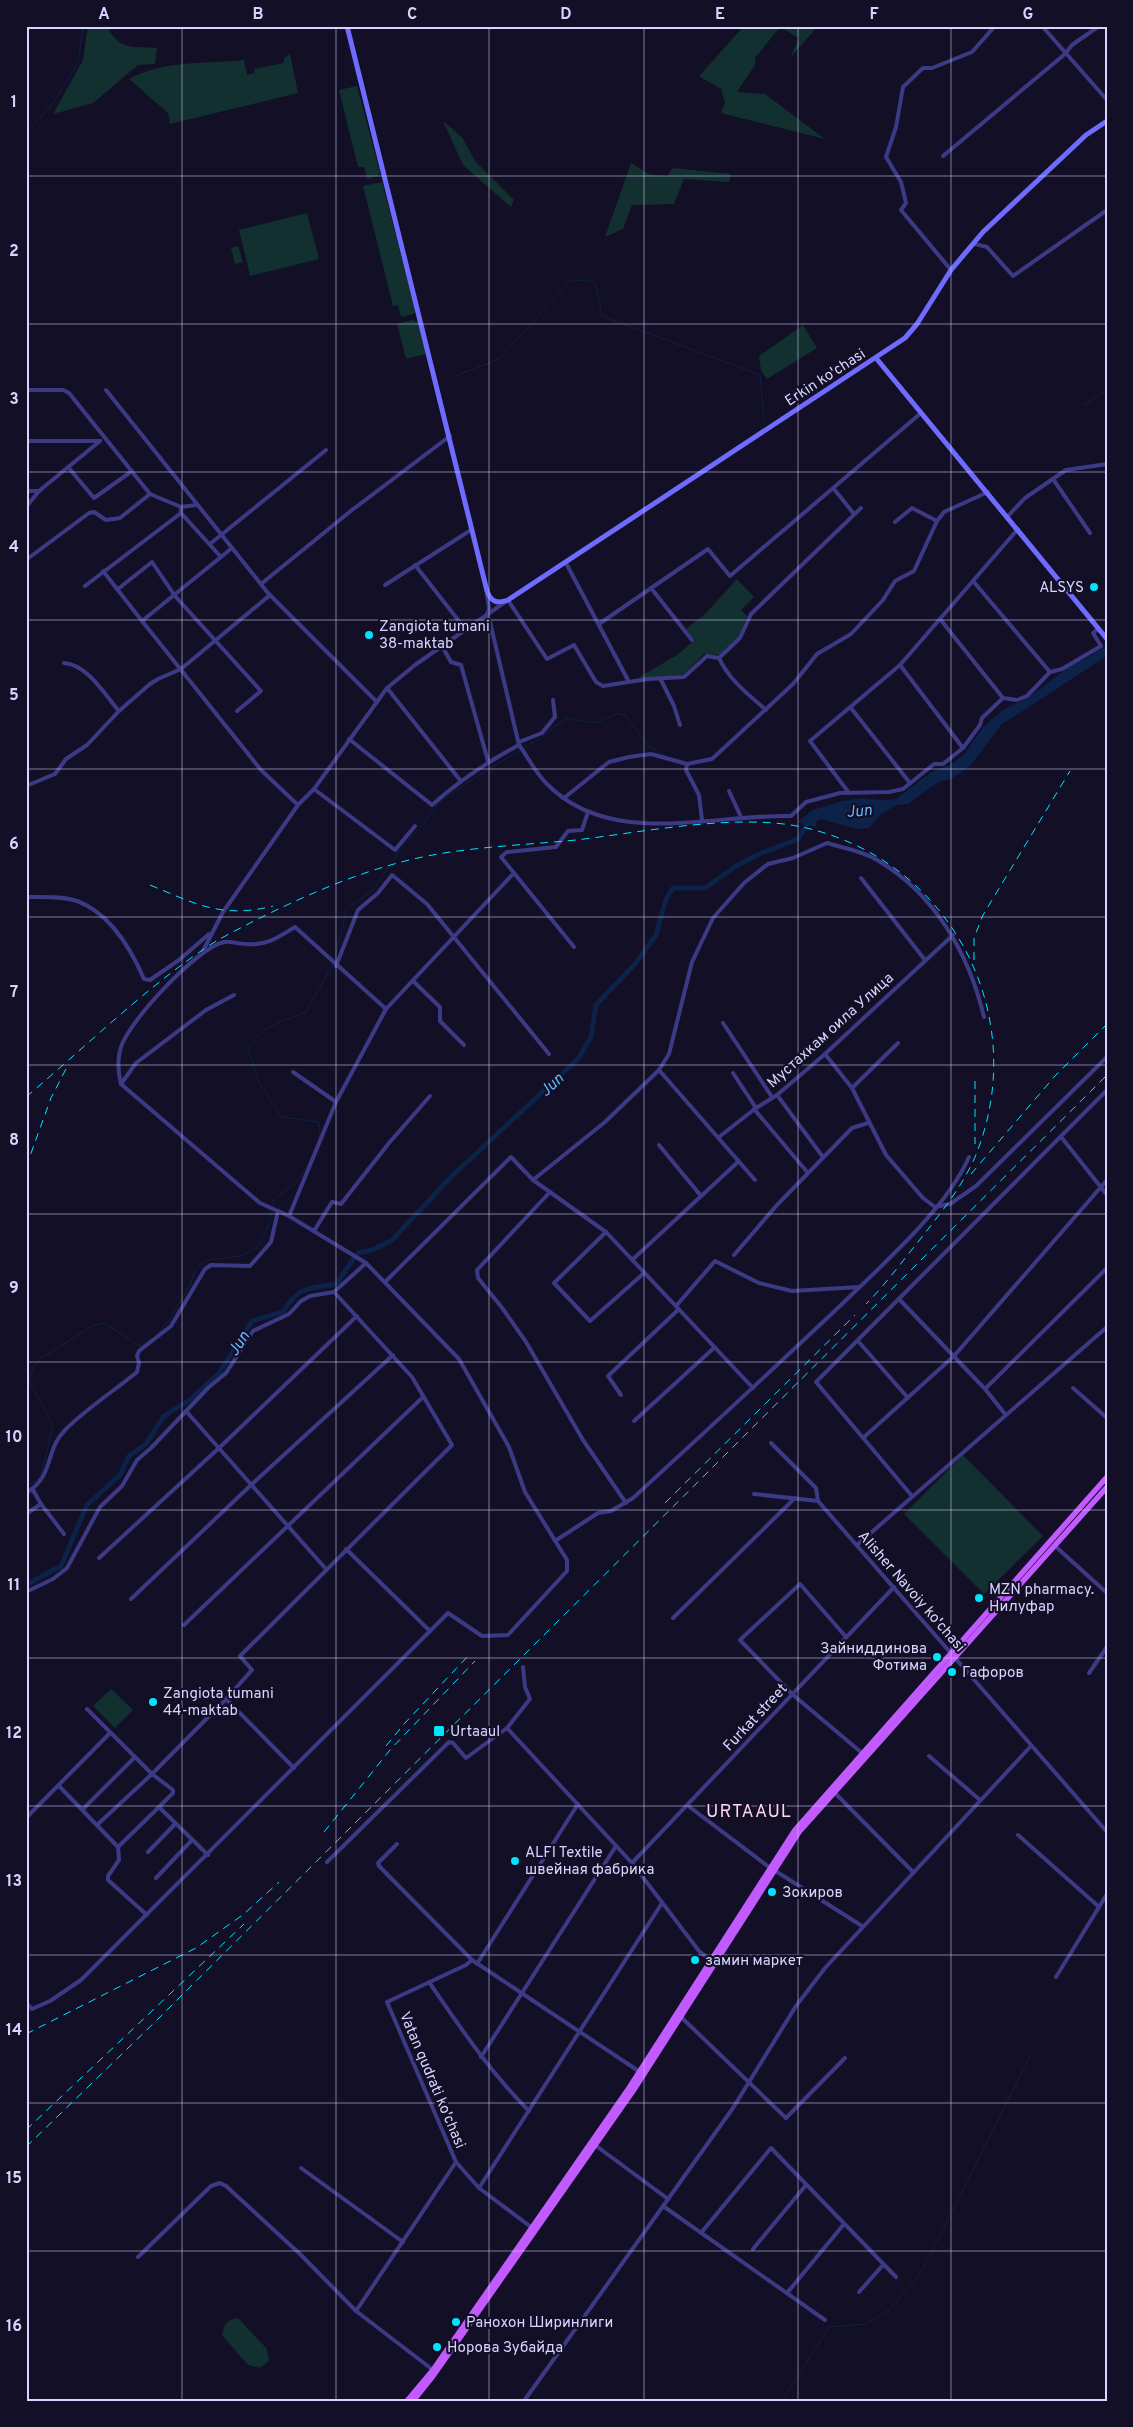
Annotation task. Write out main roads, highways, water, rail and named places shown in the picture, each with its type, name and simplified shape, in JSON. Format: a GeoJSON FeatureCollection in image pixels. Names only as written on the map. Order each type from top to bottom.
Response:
{"type":"FeatureCollection","features":[{"type":"Feature","properties":{"kind":"main road","name":"Erkin ko'chasi"},"geometry":{"type":"LineString","coordinates":[[348,26],[450,436],[471,530],[487,591],[494,601],[508,600],[566,563],[876,358],[912,331],[951,270],[975,244],[983,232],[1072,148],[1107,121]]}},
{"type":"Feature","properties":{"kind":"main road"},"geometry":{"type":"LineString","coordinates":[[876,358],[1008,516],[1107,639]]}},
{"type":"Feature","properties":{"kind":"main road"},"geometry":{"type":"LineString","coordinates":[[772,1869],[799,1832],[1107,1477]]}},
{"type":"Feature","properties":{"kind":"main road"},"geometry":{"type":"LineString","coordinates":[[413,2401],[433,2376],[639,2083],[804,1817],[1055,1546],[1107,1486]]}},
{"type":"Feature","properties":{"kind":"main road"},"geometry":{"type":"LineString","coordinates":[[407,2401],[433,2370],[640,2072],[713,1962]]}},
{"type":"Feature","properties":{"kind":"water"},"geometry":{"type":"Polygon","coordinates":[[[1105,646],[1107,656],[1001,725],[971,765],[951,779],[938,782],[908,804],[897,805],[881,814],[869,828],[857,829],[821,819],[816,822],[816,827],[797,822],[813,810],[842,801],[863,798],[896,799],[931,772],[952,764],[965,753],[983,727],[1003,710],[1029,697],[1074,663],[1087,658],[1105,646]]]}},
{"type":"Feature","properties":{"kind":"waterway"},"geometry":{"type":"LineString","coordinates":[[26,133],[54,102],[78,63],[83,26]]}},
{"type":"Feature","properties":{"kind":"waterway"},"geometry":{"type":"LineString","coordinates":[[453,377],[499,359],[570,281],[585,280],[595,283],[602,316],[760,375],[764,422]]}},
{"type":"Feature","properties":{"kind":"waterway"},"geometry":{"type":"LineString","coordinates":[[1084,405],[1107,390]]}},
{"type":"Feature","properties":{"kind":"waterway"},"geometry":{"type":"LineString","coordinates":[[334,961],[347,909],[374,889],[404,844],[425,822],[439,802],[534,742],[567,718],[596,723],[618,713],[626,716],[649,747],[667,757]]}},
{"type":"Feature","properties":{"kind":"waterway","name":"Jun"},"geometry":{"type":"LineString","coordinates":[[26,1585],[61,1566],[87,1505],[120,1475],[129,1456],[146,1444],[164,1416],[191,1399],[220,1372],[252,1321],[283,1312],[294,1297],[305,1290],[336,1284],[358,1253],[372,1250],[391,1241],[452,1176],[578,1059],[591,1037],[596,1005],[635,964],[656,935],[666,899],[673,888],[705,888],[736,866],[759,854],[798,839],[810,819]]}},
{"type":"Feature","properties":{"kind":"waterway"},"geometry":{"type":"LineString","coordinates":[[320,1137],[319,1122],[281,1117],[258,1080],[248,1049],[266,1029],[306,1012],[333,964]]}},
{"type":"Feature","properties":{"kind":"waterway"},"geometry":{"type":"LineString","coordinates":[[272,1206],[275,1198],[294,1185],[308,1166]]}},
{"type":"Feature","properties":{"kind":"waterway"},"geometry":{"type":"LineString","coordinates":[[155,1336],[169,1321],[190,1285],[195,1270],[206,1260],[240,1256],[257,1248],[271,1220],[270,1210]]}},
{"type":"Feature","properties":{"kind":"waterway"},"geometry":{"type":"LineString","coordinates":[[26,1488],[41,1476],[53,1425],[29,1381],[33,1368],[40,1359],[94,1325],[104,1323],[140,1346],[151,1339]]}},
{"type":"Feature","properties":{"kind":"waterway"},"geometry":{"type":"LineString","coordinates":[[782,2401],[829,2327],[866,2324],[889,2310],[920,2274],[1031,2055]]}},
{"type":"Feature","properties":{"kind":"railway"},"geometry":{"type":"LineString","coordinates":[[974,960],[974,938],[983,915],[1070,771]]}},
{"type":"Feature","properties":{"kind":"railway"},"geometry":{"type":"LineString","coordinates":[[26,1097],[134,1003],[207,947],[232,932],[287,905],[357,876],[416,858],[439,854],[576,840],[690,825],[748,822],[776,823],[802,827],[855,845],[900,872],[938,909],[966,952],[985,1000],[993,1051],[990,1104],[975,1157],[969,1169],[942,1212],[893,1274],[866,1304]]}},
{"type":"Feature","properties":{"kind":"railway"},"geometry":{"type":"LineString","coordinates":[[150,885],[210,908],[239,911],[273,906]]}},
{"type":"Feature","properties":{"kind":"railway"},"geometry":{"type":"LineString","coordinates":[[971,1174],[1055,1076],[1107,1024]]}},
{"type":"Feature","properties":{"kind":"railway"},"geometry":{"type":"LineString","coordinates":[[26,1167],[51,1098],[67,1067]]}},
{"type":"Feature","properties":{"kind":"railway"},"geometry":{"type":"LineString","coordinates":[[26,2147],[156,2021],[1107,1075]]}},
{"type":"Feature","properties":{"kind":"railway"},"geometry":{"type":"LineString","coordinates":[[975,1081],[975,1144]]}},
{"type":"Feature","properties":{"kind":"railway"},"geometry":{"type":"LineString","coordinates":[[665,1503],[855,1315]]}},
{"type":"Feature","properties":{"kind":"railway"},"geometry":{"type":"LineString","coordinates":[[386,1746],[404,1724],[469,1655]]}},
{"type":"Feature","properties":{"kind":"railway"},"geometry":{"type":"LineString","coordinates":[[324,1832],[390,1750],[475,1661]]}},
{"type":"Feature","properties":{"kind":"railway"},"geometry":{"type":"LineString","coordinates":[[26,2034],[196,1948],[244,1914],[279,1882]]}},
{"type":"Feature","properties":{"kind":"railway"},"geometry":{"type":"LineString","coordinates":[[26,2130],[244,1924]]}},
{"type":"Feature","properties":{"kind":"place","name":"ALSYS"},"geometry":{"type":"Point","coordinates":[1094,587]}},
{"type":"Feature","properties":{"kind":"place","name":"Zangiota tumani 38-maktab"},"geometry":{"type":"Point","coordinates":[369,635]}},
{"type":"Feature","properties":{"kind":"place","name":"MZN pharmacy. Нилуфар"},"geometry":{"type":"Point","coordinates":[979,1598]}},
{"type":"Feature","properties":{"kind":"place","name":"Зайниддинова Фотима"},"geometry":{"type":"Point","coordinates":[937,1657]}},
{"type":"Feature","properties":{"kind":"place","name":"Гафоров"},"geometry":{"type":"Point","coordinates":[952,1672]}},
{"type":"Feature","properties":{"kind":"place","name":"Zangiota tumani 44-maktab"},"geometry":{"type":"Point","coordinates":[153,1702]}},
{"type":"Feature","properties":{"kind":"place","name":"Urtaaul"},"geometry":{"type":"Point","coordinates":[439,1731]}},
{"type":"Feature","properties":{"kind":"place","name":"ALFI Textile швейная фабрика"},"geometry":{"type":"Point","coordinates":[515,1861]}},
{"type":"Feature","properties":{"kind":"place","name":"Зокиров"},"geometry":{"type":"Point","coordinates":[772,1892]}},
{"type":"Feature","properties":{"kind":"place","name":"замин маркет"},"geometry":{"type":"Point","coordinates":[695,1960]}},
{"type":"Feature","properties":{"kind":"place","name":"Ранохон Ширинлиги"},"geometry":{"type":"Point","coordinates":[456,2322]}},
{"type":"Feature","properties":{"kind":"place","name":"Норова Зубайда"},"geometry":{"type":"Point","coordinates":[437,2347]}},
{"type":"Feature","properties":{"kind":"district","name":"URTAAUL"},"geometry":{"type":"Point","coordinates":[749,1811]}}]}
